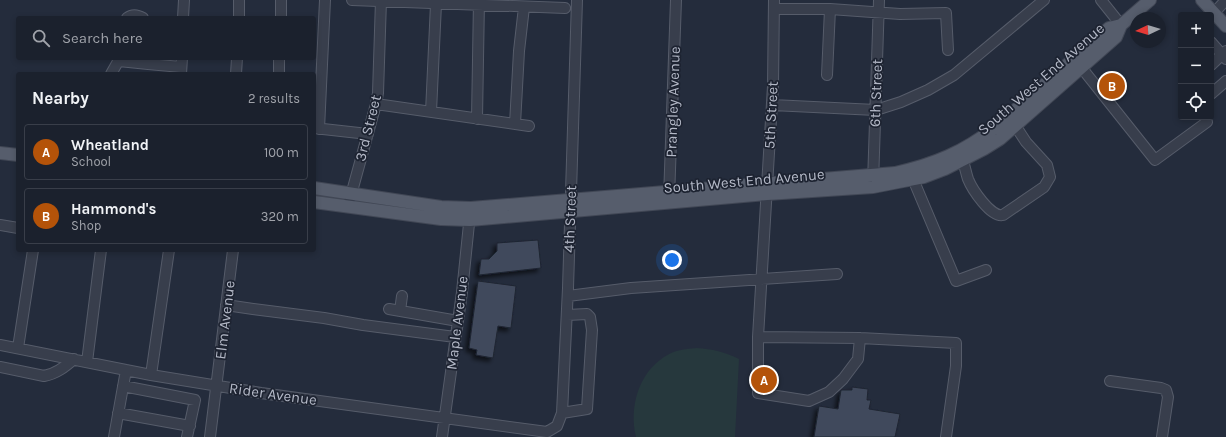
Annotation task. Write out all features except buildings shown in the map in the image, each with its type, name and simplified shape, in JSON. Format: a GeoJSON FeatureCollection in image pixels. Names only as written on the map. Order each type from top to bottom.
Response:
{"type":"FeatureCollection","features":[{"type":"Feature","properties":{"kind":"main road","name":"South West End Avenue"},"geometry":{"type":"LineString","coordinates":[[873,181],[940,160],[978,141],[1012,121],[1078,63],[1116,37],[1120,25],[1150,0]]}},
{"type":"Feature","properties":{"kind":"main road"},"geometry":{"type":"LineString","coordinates":[[1202,0],[1213,12]]}},
{"type":"Feature","properties":{"kind":"main road"},"geometry":{"type":"LineString","coordinates":[[1214,13],[1226,26]]}},
{"type":"Feature","properties":{"kind":"main road","name":"South West End Avenue"},"geometry":{"type":"LineString","coordinates":[[316,202],[441,219],[470,214],[570,205],[913,179],[938,172],[963,161],[1000,139],[1012,121]]}},
{"type":"Feature","properties":{"kind":"main road"},"geometry":{"type":"LineString","coordinates":[[0,153],[16,155]]}},
{"type":"Feature","properties":{"kind":"main road","name":"South West End Avenue"},"geometry":{"type":"LineString","coordinates":[[316,188],[442,207],[470,214]]}},
{"type":"Feature","properties":{"kind":"street"},"geometry":{"type":"LineString","coordinates":[[183,16],[184,0]]}},
{"type":"Feature","properties":{"kind":"street"},"geometry":{"type":"LineString","coordinates":[[239,0],[239,16]]}},
{"type":"Feature","properties":{"kind":"street"},"geometry":{"type":"LineString","coordinates":[[281,0],[281,16]]}},
{"type":"Feature","properties":{"kind":"street"},"geometry":{"type":"LineString","coordinates":[[325,0],[317,129],[368,134]]}},
{"type":"Feature","properties":{"kind":"street"},"geometry":{"type":"LineString","coordinates":[[352,0],[436,4],[479,3],[524,7],[564,8]]}},
{"type":"Feature","properties":{"kind":"street","name":"4th Street"},"geometry":{"type":"LineString","coordinates":[[548,432],[557,426],[562,413],[568,296],[578,0]]}},
{"type":"Feature","properties":{"kind":"street","name":"Prangley Avenue"},"geometry":{"type":"LineString","coordinates":[[669,197],[676,0]]}},
{"type":"Feature","properties":{"kind":"street","name":"6th Street"},"geometry":{"type":"LineString","coordinates":[[873,181],[878,0]]}},
{"type":"Feature","properties":{"kind":"street"},"geometry":{"type":"LineString","coordinates":[[772,105],[876,110],[901,102],[945,82],[999,39],[1044,0]]}},
{"type":"Feature","properties":{"kind":"street"},"geometry":{"type":"LineString","coordinates":[[1101,0],[1120,25]]}},
{"type":"Feature","properties":{"kind":"street"},"geometry":{"type":"LineString","coordinates":[[1214,13],[1226,0]]}},
{"type":"Feature","properties":{"kind":"street","name":"3rd Street"},"geometry":{"type":"LineString","coordinates":[[348,206],[378,94],[381,1]]}},
{"type":"Feature","properties":{"kind":"street"},"geometry":{"type":"LineString","coordinates":[[477,119],[479,3]]}},
{"type":"Feature","properties":{"kind":"street"},"geometry":{"type":"LineString","coordinates":[[431,112],[436,4]]}},
{"type":"Feature","properties":{"kind":"street"},"geometry":{"type":"LineString","coordinates":[[774,4],[878,13],[946,13],[948,50]]}},
{"type":"Feature","properties":{"kind":"street","name":"5th Street"},"geometry":{"type":"LineString","coordinates":[[774,4],[772,105],[758,337],[758,394],[809,401],[828,392],[843,379],[858,359],[860,338]]}},
{"type":"Feature","properties":{"kind":"street"},"geometry":{"type":"LineString","coordinates":[[514,124],[519,51],[524,7]]}},
{"type":"Feature","properties":{"kind":"street"},"geometry":{"type":"LineString","coordinates":[[827,75],[830,9]]}},
{"type":"Feature","properties":{"kind":"street"},"geometry":{"type":"LineString","coordinates":[[130,16],[141,16]]}},
{"type":"Feature","properties":{"kind":"street"},"geometry":{"type":"LineString","coordinates":[[1214,45],[1225,55],[1214,62]]}},
{"type":"Feature","properties":{"kind":"street"},"geometry":{"type":"LineString","coordinates":[[113,72],[120,60],[148,61],[181,66]]}},
{"type":"Feature","properties":{"kind":"street"},"geometry":{"type":"LineString","coordinates":[[236,72],[237,60]]}},
{"type":"Feature","properties":{"kind":"street"},"geometry":{"type":"LineString","coordinates":[[279,60],[279,72]]}},
{"type":"Feature","properties":{"kind":"street"},"geometry":{"type":"LineString","coordinates":[[1078,63],[1155,160],[1207,122]]}},
{"type":"Feature","properties":{"kind":"street"},"geometry":{"type":"LineString","coordinates":[[1214,91],[1226,81]]}},
{"type":"Feature","properties":{"kind":"street"},"geometry":{"type":"LineString","coordinates":[[376,104],[529,126]]}},
{"type":"Feature","properties":{"kind":"street"},"geometry":{"type":"LineString","coordinates":[[963,161],[967,177],[977,194],[993,212],[999,216],[1003,215],[1044,187],[1050,177],[1047,164],[1026,142],[1012,121]]}},
{"type":"Feature","properties":{"kind":"street"},"geometry":{"type":"LineString","coordinates":[[913,179],[956,281],[986,270]]}},
{"type":"Feature","properties":{"kind":"street","name":"Maple Avenue"},"geometry":{"type":"LineString","coordinates":[[442,437],[456,337],[470,214]]}},
{"type":"Feature","properties":{"kind":"street"},"geometry":{"type":"LineString","coordinates":[[0,226],[16,228]]}},
{"type":"Feature","properties":{"kind":"street"},"geometry":{"type":"LineString","coordinates":[[18,348],[34,252]]}},
{"type":"Feature","properties":{"kind":"street"},"geometry":{"type":"LineString","coordinates":[[87,362],[102,252]]}},
{"type":"Feature","properties":{"kind":"street"},"geometry":{"type":"LineString","coordinates":[[151,374],[169,252]]}},
{"type":"Feature","properties":{"kind":"street","name":"Elm Avenue"},"geometry":{"type":"LineString","coordinates":[[210,437],[233,252]]}},
{"type":"Feature","properties":{"kind":"street"},"geometry":{"type":"LineString","coordinates":[[568,296],[631,288],[837,274]]}},
{"type":"Feature","properties":{"kind":"street"},"geometry":{"type":"LineString","coordinates":[[400,311],[402,296]]}},
{"type":"Feature","properties":{"kind":"street"},"geometry":{"type":"LineString","coordinates":[[226,305],[456,337]]}},
{"type":"Feature","properties":{"kind":"street"},"geometry":{"type":"LineString","coordinates":[[389,309],[458,321]]}},
{"type":"Feature","properties":{"kind":"street"},"geometry":{"type":"LineString","coordinates":[[562,413],[587,409],[592,330],[590,317],[587,314],[567,315]]}},
{"type":"Feature","properties":{"kind":"street"},"geometry":{"type":"LineString","coordinates":[[758,337],[860,338],[956,343],[956,366],[946,437]]}},
{"type":"Feature","properties":{"kind":"street","name":"Rider Avenue"},"geometry":{"type":"LineString","coordinates":[[0,345],[216,386],[548,432]]}},
{"type":"Feature","properties":{"kind":"street"},"geometry":{"type":"LineString","coordinates":[[0,367],[44,376],[59,371],[74,359]]}},
{"type":"Feature","properties":{"kind":"street"},"geometry":{"type":"LineString","coordinates":[[114,437],[126,370]]}},
{"type":"Feature","properties":{"kind":"street"},"geometry":{"type":"LineString","coordinates":[[1110,382],[1161,388],[1166,390],[1168,397],[1162,437]]}},
{"type":"Feature","properties":{"kind":"street"},"geometry":{"type":"LineString","coordinates":[[123,386],[196,400],[188,437]]}},
{"type":"Feature","properties":{"kind":"street"},"geometry":{"type":"LineString","coordinates":[[118,413],[190,426]]}},
{"type":"Feature","properties":{"kind":"shaded area"},"geometry":{"type":"Polygon","coordinates":[[[697,348],[718,351],[739,359],[735,437],[636,437],[634,426],[635,403],[642,382],[648,373],[655,364],[664,357],[680,350],[697,348]]]}},
{"type":"Feature","properties":{"kind":"place","name":"Hammond's"},"geometry":{"type":"Point","coordinates":[1112,86]}},
{"type":"Feature","properties":{"kind":"place","name":"Wheatland"},"geometry":{"type":"Point","coordinates":[764,380]}}]}
